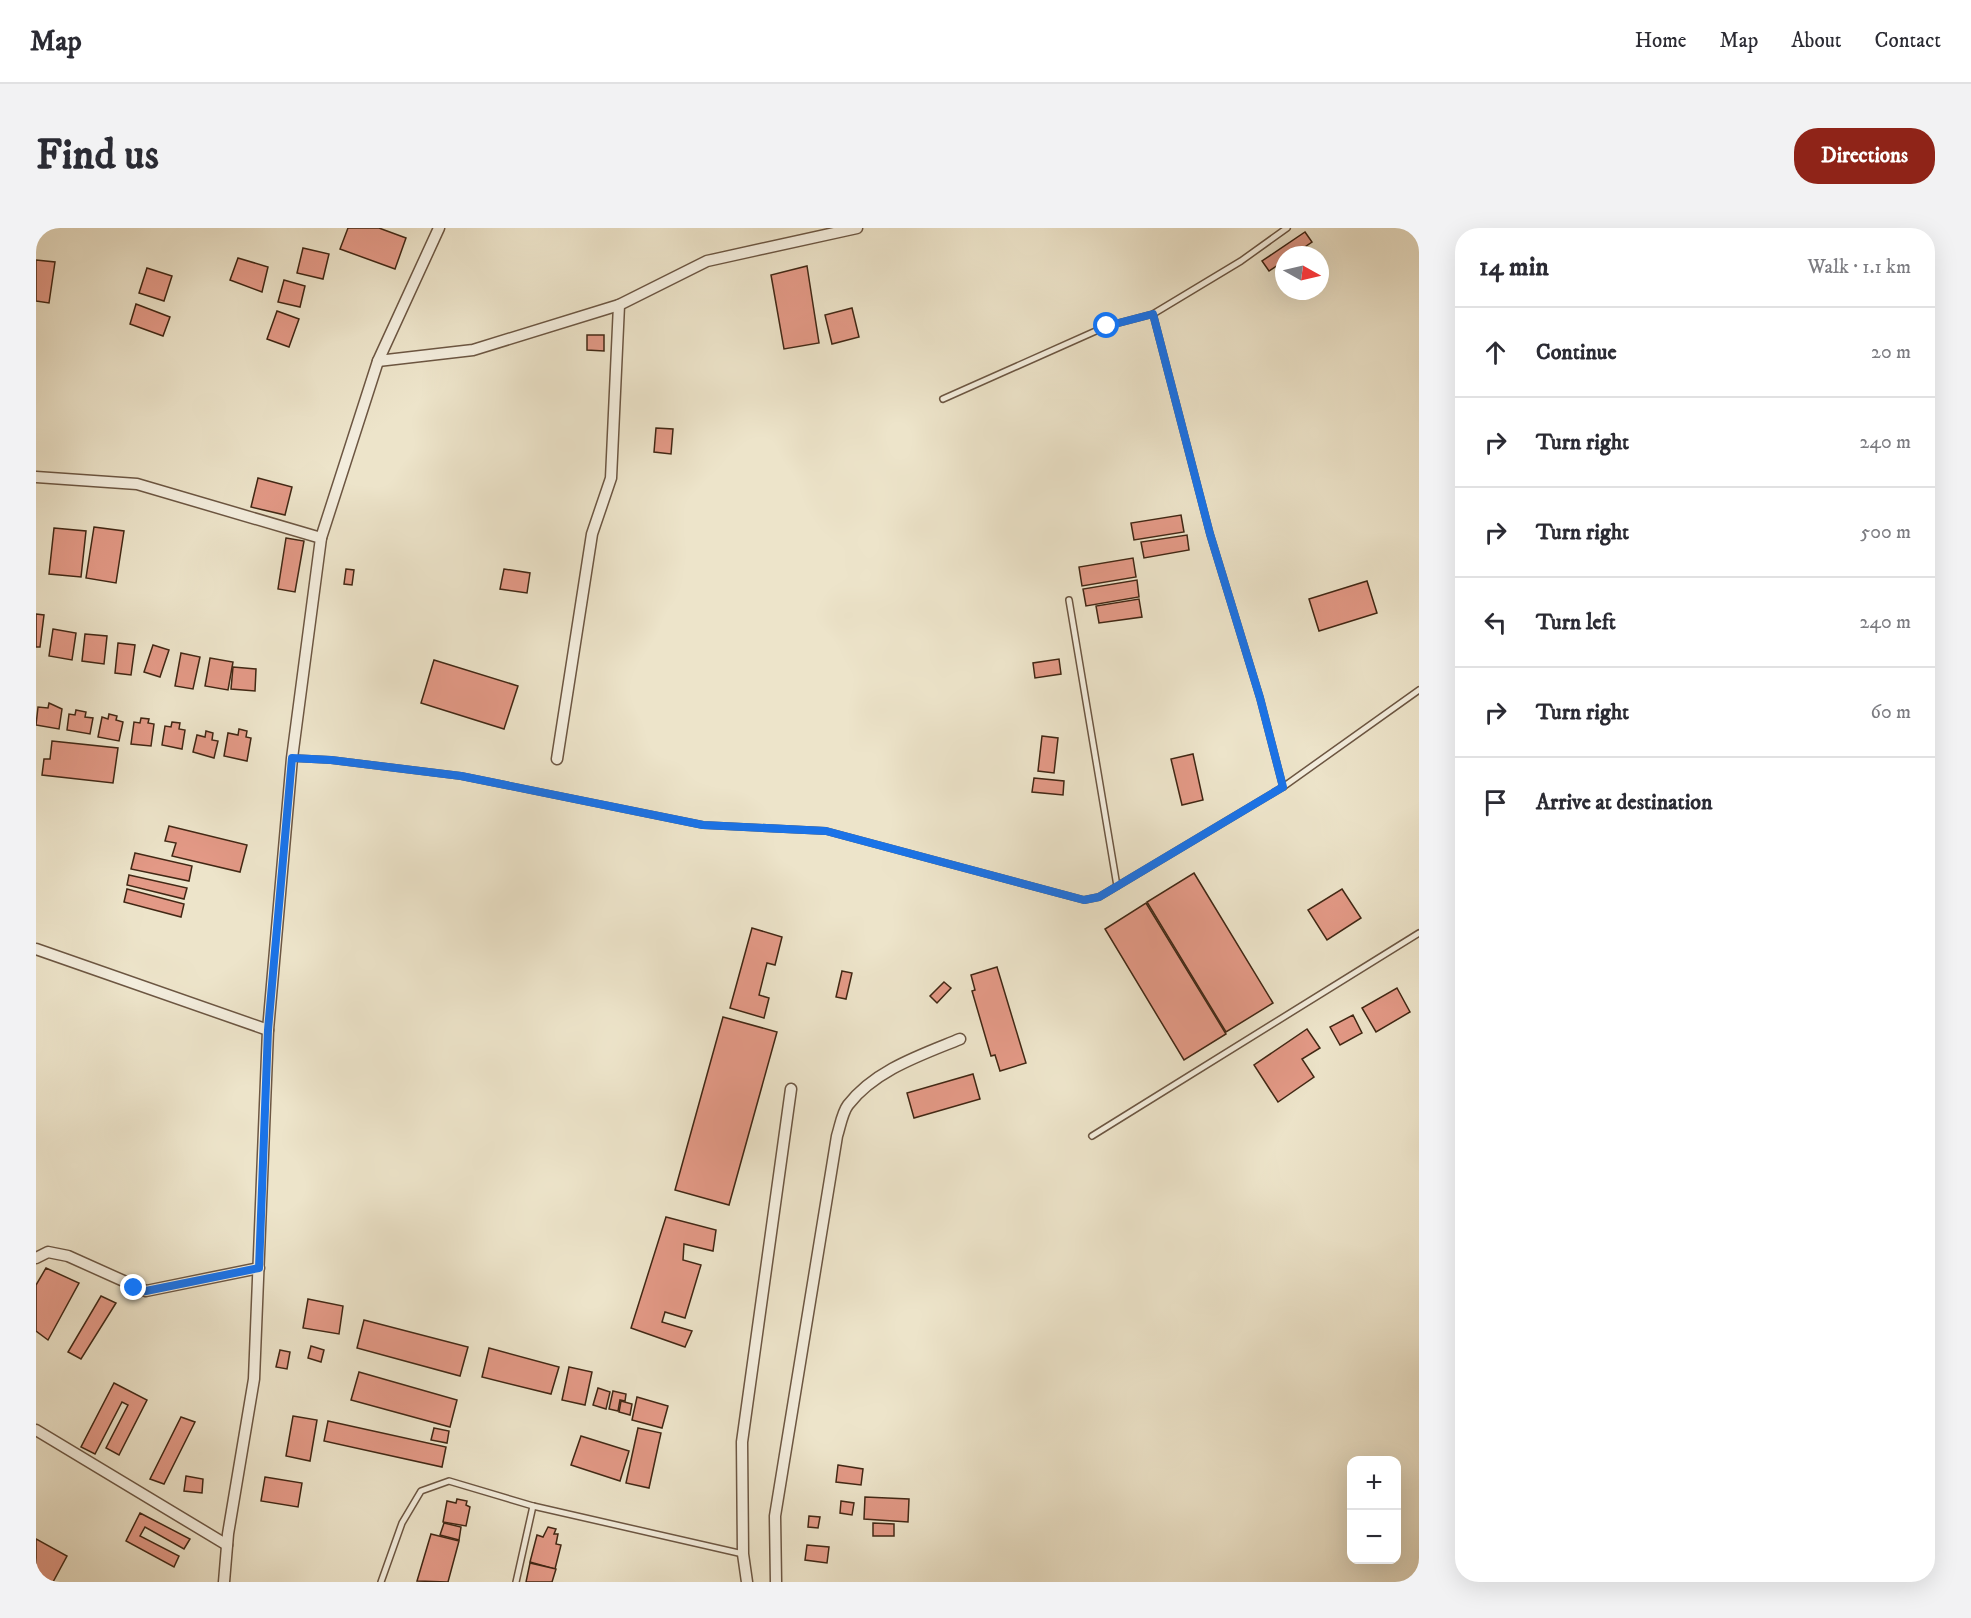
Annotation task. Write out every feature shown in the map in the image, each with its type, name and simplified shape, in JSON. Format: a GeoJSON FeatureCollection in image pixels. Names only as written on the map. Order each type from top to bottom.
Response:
{"type":"FeatureCollection","features":[{"type":"Feature","properties":{"kind":"street"},"geometry":{"type":"LineString","coordinates":[[224,1582],[227,1545],[254,1379],[268,1030],[292,758],[321,538],[378,361],[439,228]]}},
{"type":"Feature","properties":{"kind":"street"},"geometry":{"type":"LineString","coordinates":[[378,361],[473,350],[619,305],[707,261],[857,228]]}},
{"type":"Feature","properties":{"kind":"street"},"geometry":{"type":"LineString","coordinates":[[557,759],[592,534],[611,478],[619,305]]}},
{"type":"Feature","properties":{"kind":"street"},"geometry":{"type":"LineString","coordinates":[[36,477],[137,484],[321,538]]}},
{"type":"Feature","properties":{"kind":"street"},"geometry":{"type":"LineString","coordinates":[[36,949],[268,1030]]}},
{"type":"Feature","properties":{"kind":"street"},"geometry":{"type":"LineString","coordinates":[[776,1582],[776,1516],[837,1136],[847,1106],[875,1080],[899,1065],[960,1039]]}},
{"type":"Feature","properties":{"kind":"street"},"geometry":{"type":"LineString","coordinates":[[747,1582],[743,1554],[742,1442],[791,1089]]}},
{"type":"Feature","properties":{"kind":"street"},"geometry":{"type":"LineString","coordinates":[[36,1258],[48,1252],[68,1256],[146,1291],[259,1268]]}},
{"type":"Feature","properties":{"kind":"street"},"geometry":{"type":"LineString","coordinates":[[36,1430],[227,1545]]}},
{"type":"Feature","properties":{"kind":"lane"},"geometry":{"type":"LineString","coordinates":[[943,399],[1107,326],[1153,314],[1241,261],[1287,228]]}},
{"type":"Feature","properties":{"kind":"lane"},"geometry":{"type":"LineString","coordinates":[[1153,314],[1216,554],[1260,698],[1283,787]]}},
{"type":"Feature","properties":{"kind":"lane"},"geometry":{"type":"LineString","coordinates":[[1069,600],[1117,886]]}},
{"type":"Feature","properties":{"kind":"lane"},"geometry":{"type":"LineString","coordinates":[[292,758],[331,760],[461,776],[703,825],[826,831],[1084,900],[1099,897],[1283,787],[1419,690]]}},
{"type":"Feature","properties":{"kind":"lane"},"geometry":{"type":"LineString","coordinates":[[1092,1136],[1419,933]]}},
{"type":"Feature","properties":{"kind":"lane"},"geometry":{"type":"LineString","coordinates":[[381,1582],[402,1523],[421,1491],[449,1481],[533,1506],[743,1554]]}},
{"type":"Feature","properties":{"kind":"lane"},"geometry":{"type":"LineString","coordinates":[[516,1582],[533,1506]]}},
{"type":"Feature","properties":{"kind":"building"},"geometry":{"type":"Polygon","coordinates":[[[348,228],[379,228],[406,238],[395,269],[340,249],[348,228]]]}},
{"type":"Feature","properties":{"kind":"building"},"geometry":{"type":"Polygon","coordinates":[[[1305,232],[1312,242],[1306,246],[1284,246],[1305,232]]]}},
{"type":"Feature","properties":{"kind":"building"},"geometry":{"type":"Polygon","coordinates":[[[303,248],[329,254],[323,279],[297,273],[303,248]]]}},
{"type":"Feature","properties":{"kind":"building"},"geometry":{"type":"Polygon","coordinates":[[[1275,252],[1275,267],[1269,271],[1262,261],[1275,252]]]}},
{"type":"Feature","properties":{"kind":"building"},"geometry":{"type":"Polygon","coordinates":[[[238,258],[268,267],[262,292],[230,280],[238,258]]]}},
{"type":"Feature","properties":{"kind":"building"},"geometry":{"type":"Polygon","coordinates":[[[36,260],[55,262],[49,303],[36,301],[36,260]]]}},
{"type":"Feature","properties":{"kind":"building"},"geometry":{"type":"Polygon","coordinates":[[[807,266],[819,343],[784,349],[771,275],[807,266]]]}},
{"type":"Feature","properties":{"kind":"building"},"geometry":{"type":"Polygon","coordinates":[[[147,268],[172,276],[164,301],[139,293],[147,268]]]}},
{"type":"Feature","properties":{"kind":"building"},"geometry":{"type":"Polygon","coordinates":[[[284,280],[305,286],[300,307],[278,302],[284,280]]]}},
{"type":"Feature","properties":{"kind":"building"},"geometry":{"type":"Polygon","coordinates":[[[136,304],[170,317],[163,336],[130,324],[136,304]]]}},
{"type":"Feature","properties":{"kind":"building"},"geometry":{"type":"Polygon","coordinates":[[[852,308],[859,337],[832,344],[825,315],[852,308]]]}},
{"type":"Feature","properties":{"kind":"building"},"geometry":{"type":"Polygon","coordinates":[[[277,311],[299,319],[289,347],[267,339],[277,311]]]}},
{"type":"Feature","properties":{"kind":"building"},"geometry":{"type":"Polygon","coordinates":[[[587,335],[604,335],[604,351],[587,350],[587,335]]]}},
{"type":"Feature","properties":{"kind":"building"},"geometry":{"type":"Polygon","coordinates":[[[656,428],[673,429],[671,454],[654,452],[656,428]]]}},
{"type":"Feature","properties":{"kind":"building"},"geometry":{"type":"Polygon","coordinates":[[[258,478],[292,487],[285,515],[251,507],[258,478]]]}},
{"type":"Feature","properties":{"kind":"building"},"geometry":{"type":"Polygon","coordinates":[[[1181,515],[1184,532],[1134,540],[1131,523],[1181,515]]]}},
{"type":"Feature","properties":{"kind":"building"},"geometry":{"type":"Polygon","coordinates":[[[94,527],[124,531],[116,583],[86,578],[94,527]]]}},
{"type":"Feature","properties":{"kind":"building"},"geometry":{"type":"Polygon","coordinates":[[[54,528],[86,531],[81,577],[49,574],[54,528]]]}},
{"type":"Feature","properties":{"kind":"building"},"geometry":{"type":"Polygon","coordinates":[[[1187,535],[1189,550],[1144,558],[1141,542],[1187,535]]]}},
{"type":"Feature","properties":{"kind":"building"},"geometry":{"type":"Polygon","coordinates":[[[286,538],[304,541],[295,592],[278,589],[286,538]]]}},
{"type":"Feature","properties":{"kind":"building"},"geometry":{"type":"Polygon","coordinates":[[[1133,558],[1136,577],[1082,586],[1079,567],[1133,558]]]}},
{"type":"Feature","properties":{"kind":"building"},"geometry":{"type":"Polygon","coordinates":[[[346,569],[354,570],[352,585],[344,584],[346,569]]]}},
{"type":"Feature","properties":{"kind":"building"},"geometry":{"type":"Polygon","coordinates":[[[504,569],[530,573],[527,593],[500,589],[504,569]]]}},
{"type":"Feature","properties":{"kind":"building"},"geometry":{"type":"Polygon","coordinates":[[[1137,580],[1139,597],[1086,606],[1083,589],[1137,580]]]}},
{"type":"Feature","properties":{"kind":"building"},"geometry":{"type":"Polygon","coordinates":[[[1367,581],[1377,613],[1319,631],[1309,599],[1367,581]]]}},
{"type":"Feature","properties":{"kind":"building"},"geometry":{"type":"Polygon","coordinates":[[[1139,599],[1142,617],[1099,623],[1096,606],[1139,599]]]}},
{"type":"Feature","properties":{"kind":"building"},"geometry":{"type":"Polygon","coordinates":[[[36,614],[44,615],[40,647],[36,647],[36,614]]]}},
{"type":"Feature","properties":{"kind":"building"},"geometry":{"type":"Polygon","coordinates":[[[53,629],[76,633],[72,660],[49,656],[53,629]]]}},
{"type":"Feature","properties":{"kind":"building"},"geometry":{"type":"Polygon","coordinates":[[[85,634],[107,636],[104,664],[82,661],[85,634]]]}},
{"type":"Feature","properties":{"kind":"building"},"geometry":{"type":"Polygon","coordinates":[[[118,643],[135,645],[131,675],[115,673],[118,643]]]}},
{"type":"Feature","properties":{"kind":"building"},"geometry":{"type":"Polygon","coordinates":[[[153,645],[169,650],[160,677],[144,672],[153,645]]]}},
{"type":"Feature","properties":{"kind":"building"},"geometry":{"type":"Polygon","coordinates":[[[181,653],[200,657],[193,689],[175,686],[181,653]]]}},
{"type":"Feature","properties":{"kind":"building"},"geometry":{"type":"Polygon","coordinates":[[[210,658],[233,662],[228,690],[205,686],[210,658]]]}},
{"type":"Feature","properties":{"kind":"building"},"geometry":{"type":"Polygon","coordinates":[[[1059,659],[1061,674],[1035,678],[1033,663],[1059,659]]]}},
{"type":"Feature","properties":{"kind":"building"},"geometry":{"type":"Polygon","coordinates":[[[434,660],[518,686],[504,729],[421,703],[434,660]]]}},
{"type":"Feature","properties":{"kind":"building"},"geometry":{"type":"Polygon","coordinates":[[[233,667],[256,669],[255,691],[231,689],[233,667]]]}},
{"type":"Feature","properties":{"kind":"building"},"geometry":{"type":"Polygon","coordinates":[[[49,703],[62,709],[59,729],[36,725],[38,707],[48,708],[49,703]]]}},
{"type":"Feature","properties":{"kind":"building"},"geometry":{"type":"Polygon","coordinates":[[[76,710],[86,712],[85,717],[93,718],[90,734],[67,730],[69,714],[75,715],[76,710]]]}},
{"type":"Feature","properties":{"kind":"building"},"geometry":{"type":"Polygon","coordinates":[[[109,714],[117,716],[116,720],[123,722],[119,741],[98,737],[102,717],[108,719],[109,714]]]}},
{"type":"Feature","properties":{"kind":"building"},"geometry":{"type":"Polygon","coordinates":[[[141,718],[149,719],[148,723],[154,724],[151,746],[131,744],[134,722],[140,723],[141,718]]]}},
{"type":"Feature","properties":{"kind":"building"},"geometry":{"type":"Polygon","coordinates":[[[172,722],[180,723],[179,729],[185,730],[182,749],[162,745],[165,726],[171,727],[172,722]]]}},
{"type":"Feature","properties":{"kind":"building"},"geometry":{"type":"Polygon","coordinates":[[[239,729],[247,731],[246,737],[251,738],[247,761],[224,756],[228,733],[238,735],[239,729]]]}},
{"type":"Feature","properties":{"kind":"building"},"geometry":{"type":"Polygon","coordinates":[[[206,731],[213,733],[212,740],[218,741],[214,758],[193,752],[197,735],[205,737],[206,731]]]}},
{"type":"Feature","properties":{"kind":"building"},"geometry":{"type":"Polygon","coordinates":[[[1042,736],[1058,738],[1054,773],[1038,771],[1042,736]]]}},
{"type":"Feature","properties":{"kind":"building"},"geometry":{"type":"Polygon","coordinates":[[[52,741],[118,748],[113,783],[42,775],[44,759],[50,759],[52,741]]]}},
{"type":"Feature","properties":{"kind":"building"},"geometry":{"type":"Polygon","coordinates":[[[1193,754],[1203,800],[1182,805],[1171,759],[1193,754]]]}},
{"type":"Feature","properties":{"kind":"building"},"geometry":{"type":"Polygon","coordinates":[[[1034,778],[1064,781],[1063,795],[1032,792],[1034,778]]]}},
{"type":"Feature","properties":{"kind":"building"},"geometry":{"type":"Polygon","coordinates":[[[169,826],[247,845],[240,872],[172,856],[176,843],[165,841],[169,826]]]}},
{"type":"Feature","properties":{"kind":"building"},"geometry":{"type":"Polygon","coordinates":[[[135,853],[192,866],[189,881],[131,869],[135,853]]]}},
{"type":"Feature","properties":{"kind":"building"},"geometry":{"type":"Polygon","coordinates":[[[1194,873],[1273,1003],[1226,1032],[1147,902],[1194,873]]]}},
{"type":"Feature","properties":{"kind":"building"},"geometry":{"type":"Polygon","coordinates":[[[129,875],[187,888],[184,899],[127,885],[129,875]]]}},
{"type":"Feature","properties":{"kind":"building"},"geometry":{"type":"Polygon","coordinates":[[[127,889],[184,904],[181,917],[124,902],[127,889]]]}},
{"type":"Feature","properties":{"kind":"building"},"geometry":{"type":"Polygon","coordinates":[[[1342,889],[1361,918],[1327,940],[1308,910],[1342,889]]]}},
{"type":"Feature","properties":{"kind":"building"},"geometry":{"type":"Polygon","coordinates":[[[1146,903],[1226,1034],[1184,1060],[1105,929],[1146,903]]]}},
{"type":"Feature","properties":{"kind":"building"},"geometry":{"type":"Polygon","coordinates":[[[752,928],[782,937],[775,965],[767,963],[759,995],[769,998],[764,1018],[730,1008],[752,928]]]}},
{"type":"Feature","properties":{"kind":"building"},"geometry":{"type":"Polygon","coordinates":[[[997,967],[1026,1063],[1000,1071],[995,1055],[991,1056],[972,991],[975,990],[971,975],[997,967]]]}},
{"type":"Feature","properties":{"kind":"building"},"geometry":{"type":"Polygon","coordinates":[[[842,971],[852,973],[846,999],[836,997],[842,971]]]}},
{"type":"Feature","properties":{"kind":"building"},"geometry":{"type":"Polygon","coordinates":[[[944,982],[951,988],[937,1003],[930,996],[944,982]]]}},
{"type":"Feature","properties":{"kind":"building"},"geometry":{"type":"Polygon","coordinates":[[[1397,988],[1410,1012],[1376,1032],[1362,1008],[1397,988]]]}},
{"type":"Feature","properties":{"kind":"building"},"geometry":{"type":"Polygon","coordinates":[[[1353,1015],[1362,1033],[1340,1045],[1330,1027],[1353,1015]]]}},
{"type":"Feature","properties":{"kind":"building"},"geometry":{"type":"Polygon","coordinates":[[[723,1017],[777,1032],[729,1205],[675,1190],[723,1017]]]}},
{"type":"Feature","properties":{"kind":"building"},"geometry":{"type":"Polygon","coordinates":[[[1307,1029],[1320,1048],[1302,1059],[1314,1077],[1278,1102],[1254,1065],[1307,1029]]]}},
{"type":"Feature","properties":{"kind":"building"},"geometry":{"type":"Polygon","coordinates":[[[973,1074],[980,1099],[914,1118],[907,1093],[973,1074]]]}},
{"type":"Feature","properties":{"kind":"building"},"geometry":{"type":"Polygon","coordinates":[[[666,1217],[716,1230],[713,1251],[684,1244],[683,1260],[701,1265],[685,1318],[665,1312],[662,1322],[692,1331],[685,1347],[631,1328],[666,1217]]]}},
{"type":"Feature","properties":{"kind":"building"},"geometry":{"type":"Polygon","coordinates":[[[46,1268],[79,1283],[48,1340],[36,1331],[36,1285],[46,1268]]]}},
{"type":"Feature","properties":{"kind":"building"},"geometry":{"type":"Polygon","coordinates":[[[101,1296],[116,1303],[81,1359],[68,1352],[101,1296]]]}},
{"type":"Feature","properties":{"kind":"building"},"geometry":{"type":"Polygon","coordinates":[[[308,1299],[343,1306],[339,1334],[303,1328],[308,1299]]]}},
{"type":"Feature","properties":{"kind":"building"},"geometry":{"type":"Polygon","coordinates":[[[364,1320],[468,1347],[460,1376],[357,1348],[364,1320]]]}},
{"type":"Feature","properties":{"kind":"building"},"geometry":{"type":"Polygon","coordinates":[[[311,1346],[324,1350],[321,1362],[308,1358],[311,1346]]]}},
{"type":"Feature","properties":{"kind":"building"},"geometry":{"type":"Polygon","coordinates":[[[489,1348],[559,1367],[551,1394],[482,1377],[489,1348]]]}},
{"type":"Feature","properties":{"kind":"building"},"geometry":{"type":"Polygon","coordinates":[[[280,1350],[290,1352],[287,1369],[276,1367],[280,1350]]]}},
{"type":"Feature","properties":{"kind":"building"},"geometry":{"type":"Polygon","coordinates":[[[569,1367],[592,1372],[585,1405],[562,1400],[569,1367]]]}},
{"type":"Feature","properties":{"kind":"building"},"geometry":{"type":"Polygon","coordinates":[[[359,1372],[457,1400],[450,1427],[351,1400],[359,1372]]]}},
{"type":"Feature","properties":{"kind":"building"},"geometry":{"type":"Polygon","coordinates":[[[114,1383],[147,1400],[119,1455],[106,1448],[128,1405],[122,1402],[95,1454],[81,1447],[114,1383]]]}},
{"type":"Feature","properties":{"kind":"building"},"geometry":{"type":"Polygon","coordinates":[[[598,1388],[610,1392],[606,1409],[593,1405],[598,1388]]]}},
{"type":"Feature","properties":{"kind":"building"},"geometry":{"type":"Polygon","coordinates":[[[613,1391],[626,1394],[625,1401],[620,1400],[618,1411],[609,1409],[613,1391]]]}},
{"type":"Feature","properties":{"kind":"building"},"geometry":{"type":"Polygon","coordinates":[[[637,1397],[668,1406],[662,1428],[632,1420],[637,1397]]]}},
{"type":"Feature","properties":{"kind":"building"},"geometry":{"type":"Polygon","coordinates":[[[621,1401],[632,1404],[630,1415],[619,1412],[621,1401]]]}},
{"type":"Feature","properties":{"kind":"building"},"geometry":{"type":"Polygon","coordinates":[[[293,1416],[317,1420],[310,1461],[286,1456],[293,1416]]]}},
{"type":"Feature","properties":{"kind":"building"},"geometry":{"type":"Polygon","coordinates":[[[181,1417],[195,1422],[164,1484],[150,1479],[181,1417]]]}},
{"type":"Feature","properties":{"kind":"building"},"geometry":{"type":"Polygon","coordinates":[[[328,1421],[446,1447],[442,1467],[324,1441],[328,1421]]]}},
{"type":"Feature","properties":{"kind":"building"},"geometry":{"type":"Polygon","coordinates":[[[434,1428],[449,1431],[447,1443],[431,1440],[434,1428]]]}},
{"type":"Feature","properties":{"kind":"building"},"geometry":{"type":"Polygon","coordinates":[[[638,1428],[661,1433],[649,1488],[626,1483],[638,1428]]]}},
{"type":"Feature","properties":{"kind":"building"},"geometry":{"type":"Polygon","coordinates":[[[581,1436],[629,1451],[620,1481],[571,1465],[581,1436]]]}},
{"type":"Feature","properties":{"kind":"building"},"geometry":{"type":"Polygon","coordinates":[[[838,1465],[863,1469],[861,1485],[836,1482],[838,1465]]]}},
{"type":"Feature","properties":{"kind":"building"},"geometry":{"type":"Polygon","coordinates":[[[186,1476],[203,1479],[202,1493],[184,1491],[186,1476]]]}},
{"type":"Feature","properties":{"kind":"building"},"geometry":{"type":"Polygon","coordinates":[[[265,1477],[302,1483],[298,1507],[261,1501],[265,1477]]]}},
{"type":"Feature","properties":{"kind":"building"},"geometry":{"type":"Polygon","coordinates":[[[865,1497],[909,1499],[908,1522],[864,1519],[865,1497]]]}},
{"type":"Feature","properties":{"kind":"building"},"geometry":{"type":"Polygon","coordinates":[[[457,1499],[467,1501],[466,1505],[470,1507],[466,1526],[443,1522],[447,1501],[456,1503],[457,1499]]]}},
{"type":"Feature","properties":{"kind":"building"},"geometry":{"type":"Polygon","coordinates":[[[841,1501],[854,1503],[852,1515],[840,1513],[841,1501]]]}},
{"type":"Feature","properties":{"kind":"building"},"geometry":{"type":"Polygon","coordinates":[[[140,1513],[190,1539],[184,1549],[145,1527],[140,1536],[179,1556],[174,1567],[126,1541],[140,1513]]]}},
{"type":"Feature","properties":{"kind":"building"},"geometry":{"type":"Polygon","coordinates":[[[809,1516],[820,1517],[818,1528],[808,1527],[809,1516]]]}},
{"type":"Feature","properties":{"kind":"building"},"geometry":{"type":"Polygon","coordinates":[[[444,1523],[461,1527],[459,1540],[440,1535],[444,1523]]]}},
{"type":"Feature","properties":{"kind":"building"},"geometry":{"type":"Polygon","coordinates":[[[873,1523],[894,1524],[894,1536],[873,1536],[873,1523]]]}},
{"type":"Feature","properties":{"kind":"building"},"geometry":{"type":"Polygon","coordinates":[[[548,1527],[556,1529],[554,1534],[558,1534],[556,1544],[561,1545],[555,1569],[530,1562],[537,1535],[543,1537],[548,1527]]]}},
{"type":"Feature","properties":{"kind":"building"},"geometry":{"type":"Polygon","coordinates":[[[431,1534],[459,1541],[448,1582],[417,1581],[431,1534]]]}},
{"type":"Feature","properties":{"kind":"building"},"geometry":{"type":"Polygon","coordinates":[[[36,1539],[67,1556],[53,1582],[36,1582],[36,1539]]]}},
{"type":"Feature","properties":{"kind":"building"},"geometry":{"type":"Polygon","coordinates":[[[807,1545],[829,1547],[827,1563],[805,1560],[807,1545]]]}},
{"type":"Feature","properties":{"kind":"building"},"geometry":{"type":"Polygon","coordinates":[[[530,1563],[556,1569],[552,1582],[526,1582],[530,1563]]]}},
{"type":"Feature","properties":{"kind":"route"},"geometry":{"type":"LineString","coordinates":[[134,1288],[146,1291],[259,1268],[268,1030],[292,758],[331,760],[461,776],[703,825],[826,831],[1084,900],[1099,897],[1283,787],[1260,698],[1210,534],[1153,314],[1107,326]]}}]}
